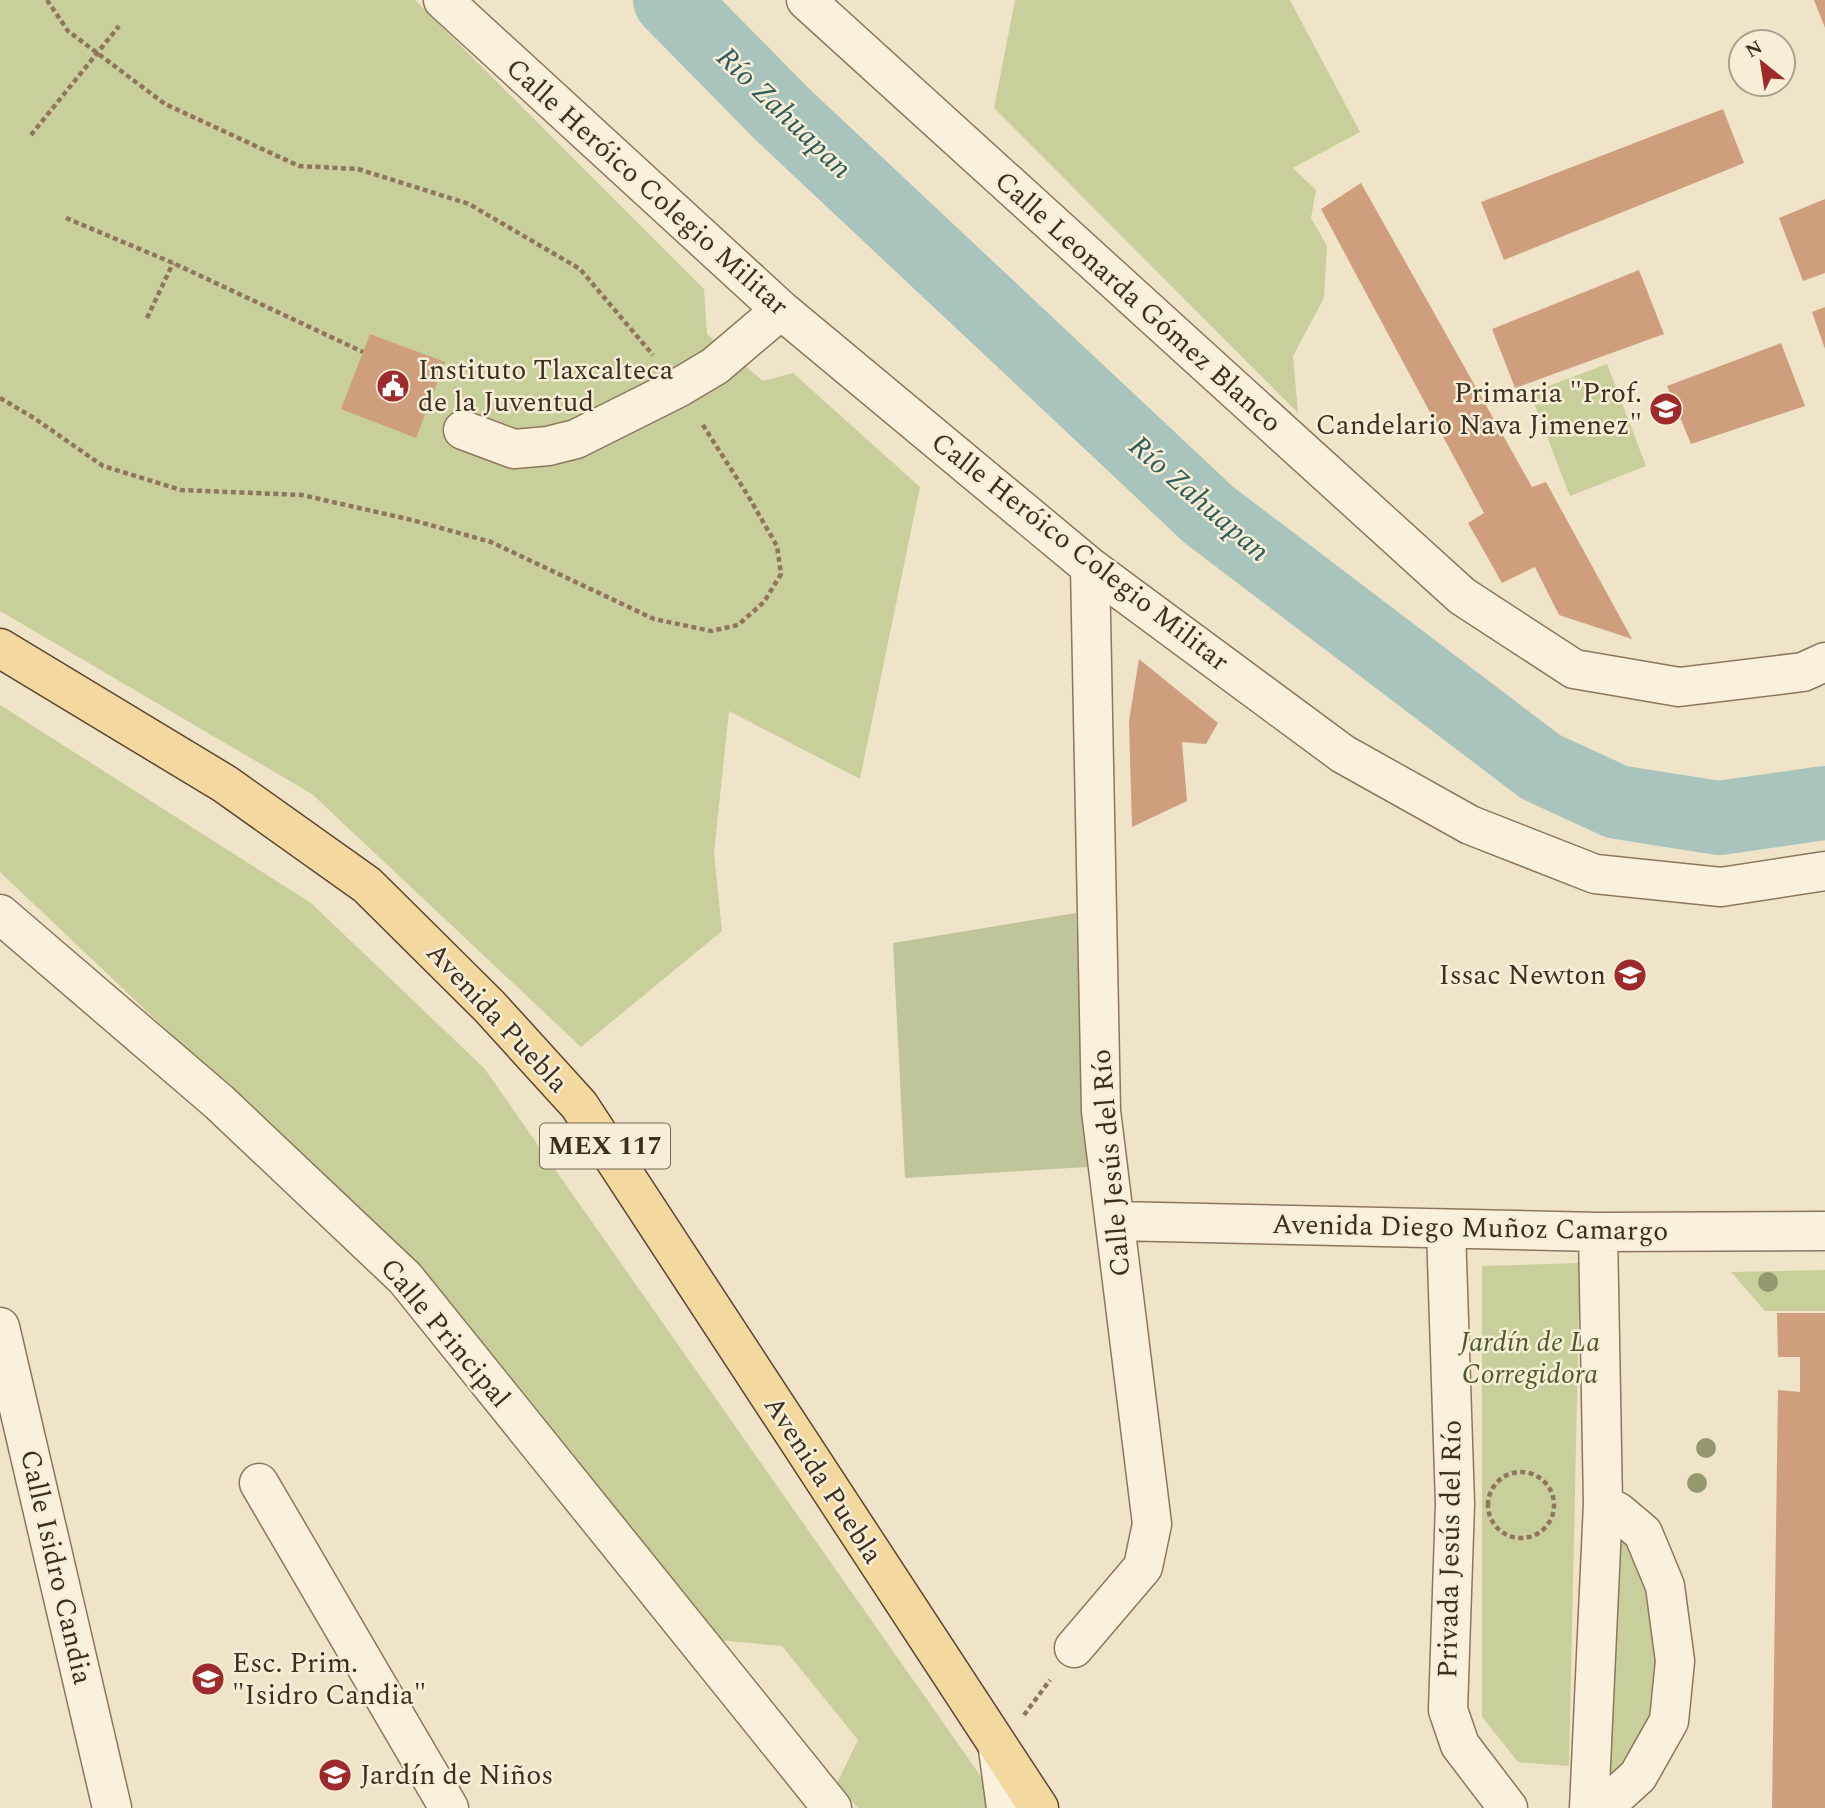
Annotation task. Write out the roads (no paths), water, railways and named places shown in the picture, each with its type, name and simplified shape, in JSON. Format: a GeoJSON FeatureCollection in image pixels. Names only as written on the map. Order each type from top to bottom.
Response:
{"type":"FeatureCollection","features":[{"type":"Feature","properties":{"kind":"main road","name":"Avenida Puebla"},"geometry":{"type":"LineString","coordinates":[[0,648],[225,783],[367,885],[489,1006],[579,1105],[1039,1808]]}},
{"type":"Feature","properties":{"kind":"street","name":"Calle Heróico Colegio Militar"},"geometry":{"type":"LineString","coordinates":[[443,0],[781,310],[1090,566],[1343,754],[1470,825],[1595,874],[1721,887],[1825,871]]}},
{"type":"Feature","properties":{"kind":"street","name":"Calle Leonarda Gómez Blanco"},"geometry":{"type":"LineString","coordinates":[[806,0],[1462,596],[1574,668],[1587,671],[1679,687],[1803,672],[1825,662]]}},
{"type":"Feature","properties":{"kind":"street"},"geometry":{"type":"LineString","coordinates":[[463,430],[514,449],[548,446],[576,439],[678,388],[715,366],[781,310]]}},
{"type":"Feature","properties":{"kind":"street","name":"Calle Jesús del Río"},"geometry":{"type":"LineString","coordinates":[[1074,1648],[1143,1567],[1152,1524],[1101,1111],[1090,566]]}},
{"type":"Feature","properties":{"kind":"street","name":"Calle Principal"},"geometry":{"type":"LineString","coordinates":[[0,914],[219,1102],[405,1278],[832,1808]]}},
{"type":"Feature","properties":{"kind":"street","name":"Avenida Diego Muñoz Camargo"},"geometry":{"type":"LineString","coordinates":[[1115,1221],[1598,1233],[1825,1231]]}},
{"type":"Feature","properties":{"kind":"street","name":"Privada Jesús del Río"},"geometry":{"type":"LineString","coordinates":[[1446,1229],[1455,1504],[1448,1710],[1460,1745],[1508,1808]]}},
{"type":"Feature","properties":{"kind":"street"},"geometry":{"type":"LineString","coordinates":[[1598,1233],[1603,1504],[1590,1808],[1606,1805],[1638,1776],[1669,1721],[1675,1661],[1665,1586],[1643,1533],[1618,1512],[1603,1504]]}},
{"type":"Feature","properties":{"kind":"street","name":"Calle Isidro Candia"},"geometry":{"type":"LineString","coordinates":[[0,1327],[112,1808]]}},
{"type":"Feature","properties":{"kind":"street"},"geometry":{"type":"LineString","coordinates":[[259,1483],[449,1808]]}},
{"type":"Feature","properties":{"kind":"street"},"geometry":{"type":"LineString","coordinates":[[998,1749],[1006,1808]]}},
{"type":"Feature","properties":{"kind":"waterway","name":"Río Zahuapan"},"geometry":{"type":"LineString","coordinates":[[670,0],[781,113],[1209,515],[1541,767],[1617,802],[1719,818],[1825,803]]}},
{"type":"Feature","properties":{"kind":"place","name":"Instituto Tlaxcalteca de la Juventud"},"geometry":{"type":"Point","coordinates":[393,386]}},
{"type":"Feature","properties":{"kind":"place","name":"Primaria \"Prof. Candelario Nava Jimenez\""},"geometry":{"type":"Point","coordinates":[1666,409]}},
{"type":"Feature","properties":{"kind":"place","name":"Issac Newton"},"geometry":{"type":"Point","coordinates":[1630,975]}},
{"type":"Feature","properties":{"kind":"place","name":"Esc. Prim. \"Isidro Candia\""},"geometry":{"type":"Point","coordinates":[208,1679]}},
{"type":"Feature","properties":{"kind":"place","name":"Jardín de Niños"},"geometry":{"type":"Point","coordinates":[335,1775]}},
{"type":"Feature","properties":{"kind":"park label","name":"Jardín de La Corregidora"},"geometry":{"type":"Point","coordinates":[1530,1358]}}]}
